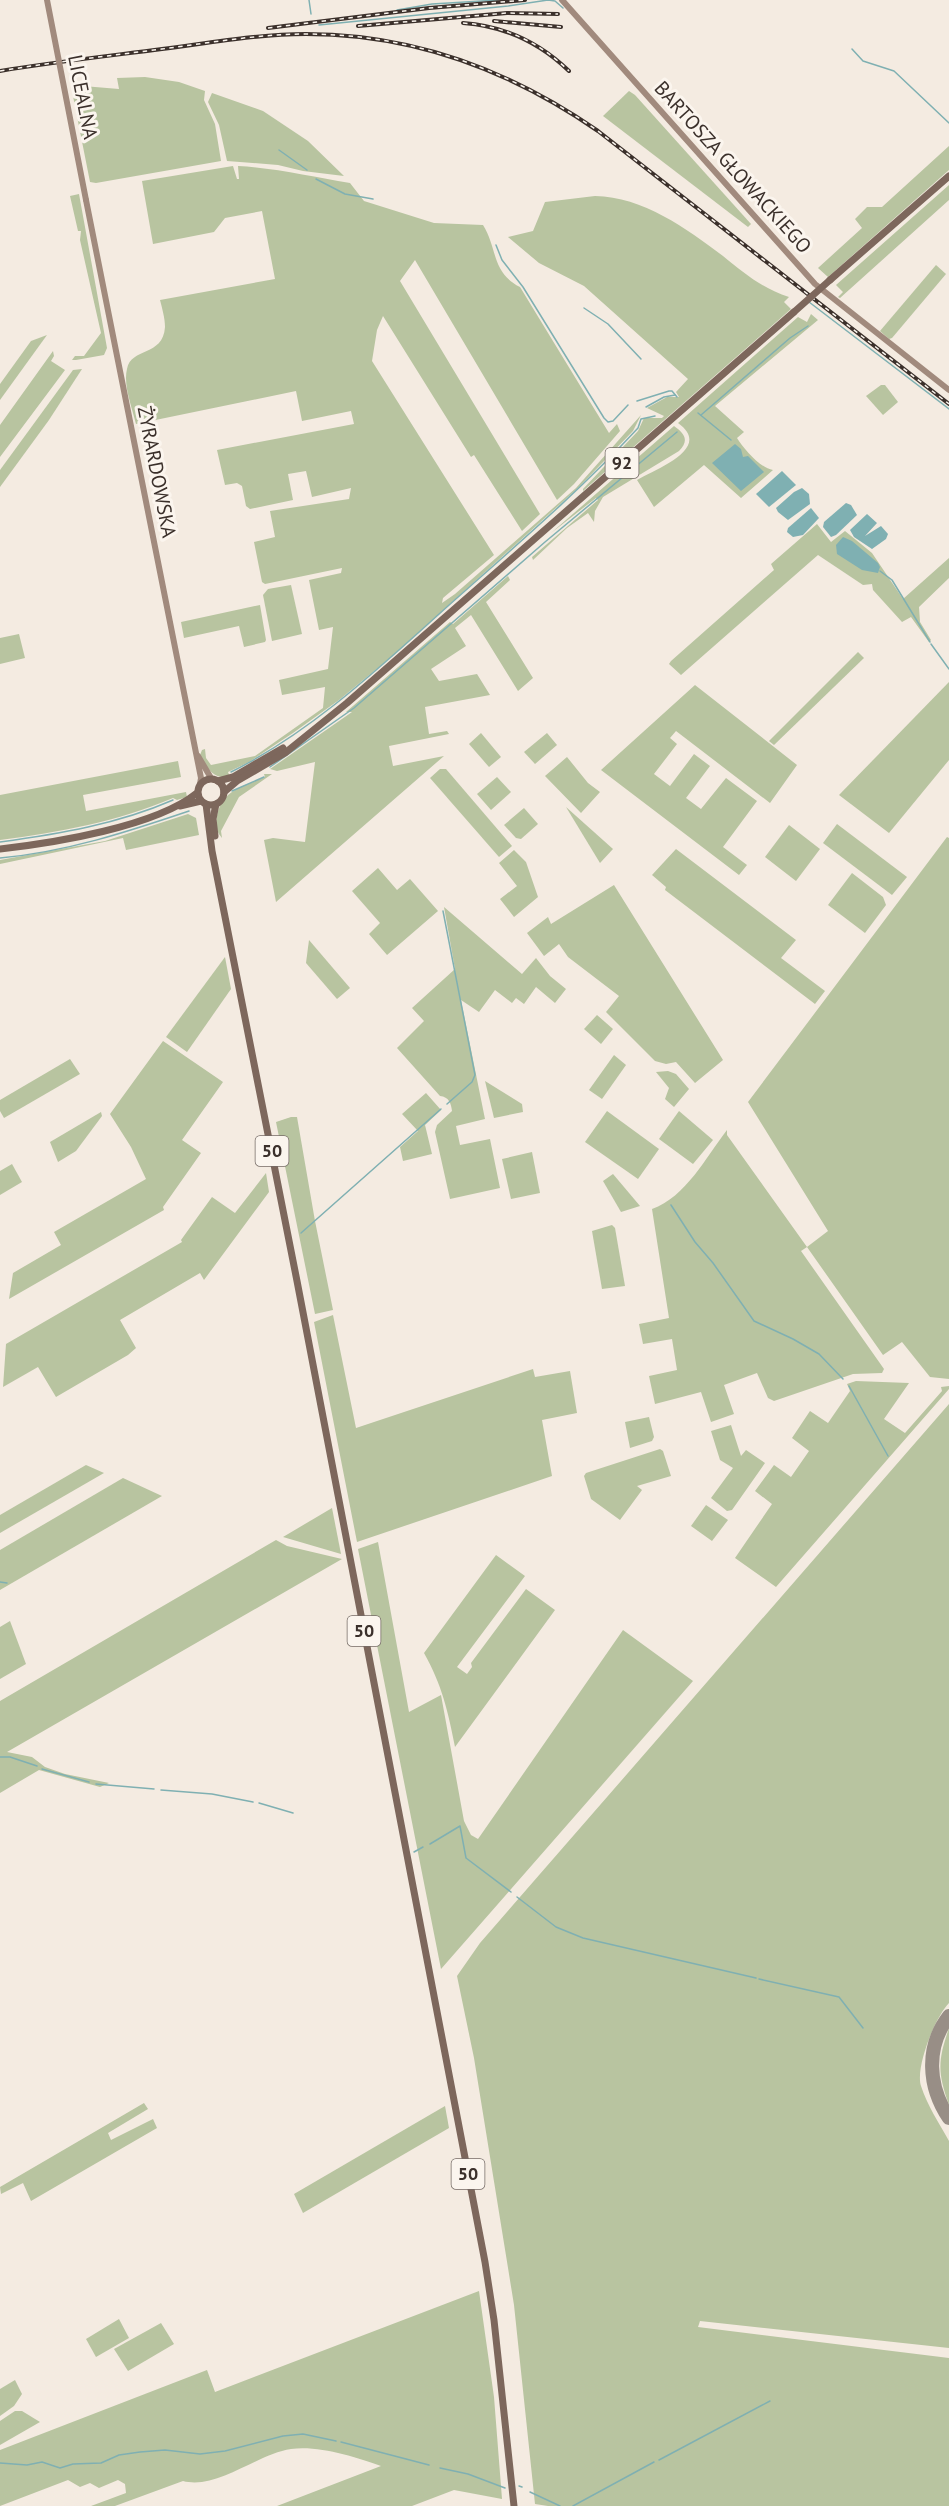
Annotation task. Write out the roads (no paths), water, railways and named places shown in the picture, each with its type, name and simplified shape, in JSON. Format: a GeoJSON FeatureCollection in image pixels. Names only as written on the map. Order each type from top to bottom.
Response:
{"type":"FeatureCollection","features":[{"type":"Feature","properties":{"kind":"main road","name":"LICEALNA"},"geometry":{"type":"LineString","coordinates":[[47,0],[86,200]]}},
{"type":"Feature","properties":{"kind":"main road","name":"BARTOSZA GŁOWACKIEGO"},"geometry":{"type":"LineString","coordinates":[[562,0],[815,284],[949,390]]}},
{"type":"Feature","properties":{"kind":"main road","name":"92"},"geometry":{"type":"LineString","coordinates":[[224,792],[237,781],[285,753],[347,703],[949,176]]}},
{"type":"Feature","properties":{"kind":"main road","name":"ŻYRARDOWSKA"},"geometry":{"type":"LineString","coordinates":[[86,200],[201,778],[200,784]]}},
{"type":"Feature","properties":{"kind":"main road","name":"92"},"geometry":{"type":"LineString","coordinates":[[215,779],[233,777],[294,744]]}},
{"type":"Feature","properties":{"kind":"main road","name":"ŻYRARDOWSKA"},"geometry":{"type":"LineString","coordinates":[[195,750],[215,779]]}},
{"type":"Feature","properties":{"kind":"main road"},"geometry":{"type":"LineString","coordinates":[[0,849],[90,834],[133,822],[174,806],[197,793],[200,784],[215,779],[224,792],[223,797],[216,804],[203,802],[174,806]]}},
{"type":"Feature","properties":{"kind":"main road","name":"50"},"geometry":{"type":"LineString","coordinates":[[197,793],[203,802],[232,944],[485,2262],[494,2320],[514,2506]]}},
{"type":"Feature","properties":{"kind":"main road","name":"50"},"geometry":{"type":"LineString","coordinates":[[216,804],[213,819],[217,868]]}},
{"type":"Feature","properties":{"kind":"water"},"geometry":{"type":"Polygon","coordinates":[[[735,444],[741,449],[743,457],[748,456],[764,472],[741,491],[712,463],[735,444]]]}},
{"type":"Feature","properties":{"kind":"water"},"geometry":{"type":"Polygon","coordinates":[[[782,471],[796,485],[769,507],[756,494],[782,471]]]}},
{"type":"Feature","properties":{"kind":"water"},"geometry":{"type":"Polygon","coordinates":[[[802,488],[809,494],[810,504],[788,520],[776,508],[802,488]]]}},
{"type":"Feature","properties":{"kind":"water"},"geometry":{"type":"Polygon","coordinates":[[[846,503],[851,505],[857,515],[831,537],[823,527],[824,522],[846,503]]]}},
{"type":"Feature","properties":{"kind":"water"},"geometry":{"type":"Polygon","coordinates":[[[811,508],[819,518],[803,535],[793,537],[787,532],[788,528],[811,508]]]}},
{"type":"Feature","properties":{"kind":"water"},"geometry":{"type":"Polygon","coordinates":[[[867,514],[877,523],[865,536],[881,526],[888,534],[886,539],[872,549],[854,537],[850,530],[867,514]]]}},
{"type":"Feature","properties":{"kind":"water"},"geometry":{"type":"Polygon","coordinates":[[[843,537],[852,541],[878,563],[880,567],[878,573],[862,570],[837,554],[836,545],[843,537]]]}},
{"type":"Feature","properties":{"kind":"waterway"},"geometry":{"type":"LineString","coordinates":[[309,0],[311,14]]}},
{"type":"Feature","properties":{"kind":"waterway"},"geometry":{"type":"LineString","coordinates":[[397,10],[432,4],[498,0]]}},
{"type":"Feature","properties":{"kind":"waterway"},"geometry":{"type":"LineString","coordinates":[[319,25],[548,0],[555,1],[563,8]]}},
{"type":"Feature","properties":{"kind":"waterway"},"geometry":{"type":"LineString","coordinates":[[852,49],[863,61],[894,71],[949,123]]}},
{"type":"Feature","properties":{"kind":"waterway"},"geometry":{"type":"LineString","coordinates":[[279,150],[307,170]]}},
{"type":"Feature","properties":{"kind":"waterway"},"geometry":{"type":"LineString","coordinates":[[316,179],[345,194],[373,199]]}},
{"type":"Feature","properties":{"kind":"waterway"},"geometry":{"type":"LineString","coordinates":[[496,245],[502,260],[523,287],[604,418],[608,422],[613,421],[628,405]]}},
{"type":"Feature","properties":{"kind":"waterway"},"geometry":{"type":"LineString","coordinates":[[809,302],[949,409]]}},
{"type":"Feature","properties":{"kind":"waterway"},"geometry":{"type":"LineString","coordinates":[[584,308],[608,324],[641,359]]}},
{"type":"Feature","properties":{"kind":"waterway"},"geometry":{"type":"LineString","coordinates":[[701,415],[790,338],[808,326]]}},
{"type":"Feature","properties":{"kind":"waterway"},"geometry":{"type":"LineString","coordinates":[[637,401],[669,391],[677,397]]}},
{"type":"Feature","properties":{"kind":"waterway"},"geometry":{"type":"LineString","coordinates":[[646,407],[664,397],[675,395]]}},
{"type":"Feature","properties":{"kind":"waterway"},"geometry":{"type":"LineString","coordinates":[[698,413],[731,440]]}},
{"type":"Feature","properties":{"kind":"waterway"},"geometry":{"type":"LineString","coordinates":[[231,772],[261,756],[318,718],[371,675],[569,497],[616,452],[638,428],[641,419],[655,416]]}},
{"type":"Feature","properties":{"kind":"waterway"},"geometry":{"type":"LineString","coordinates":[[270,767],[354,708],[545,542],[677,432]]}},
{"type":"Feature","properties":{"kind":"waterway"},"geometry":{"type":"LineString","coordinates":[[880,571],[892,580],[930,642]]}},
{"type":"Feature","properties":{"kind":"waterway"},"geometry":{"type":"LineString","coordinates":[[931,644],[949,669]]}},
{"type":"Feature","properties":{"kind":"waterway"},"geometry":{"type":"LineString","coordinates":[[232,791],[264,777]]}},
{"type":"Feature","properties":{"kind":"waterway"},"geometry":{"type":"LineString","coordinates":[[0,842],[110,822],[173,800]]}},
{"type":"Feature","properties":{"kind":"waterway"},"geometry":{"type":"LineString","coordinates":[[0,858],[72,846],[119,834],[189,811]]}},
{"type":"Feature","properties":{"kind":"waterway"},"geometry":{"type":"LineString","coordinates":[[443,911],[475,1075],[472,1082],[447,1104]]}},
{"type":"Feature","properties":{"kind":"waterway"},"geometry":{"type":"LineString","coordinates":[[301,1233],[441,1109]]}},
{"type":"Feature","properties":{"kind":"waterway"},"geometry":{"type":"LineString","coordinates":[[671,1205],[695,1242],[713,1263],[754,1321],[819,1354],[843,1379]]}},
{"type":"Feature","properties":{"kind":"waterway"},"geometry":{"type":"LineString","coordinates":[[849,1386],[888,1456]]}},
{"type":"Feature","properties":{"kind":"waterway"},"geometry":{"type":"LineString","coordinates":[[0,1582],[7,1583]]}},
{"type":"Feature","properties":{"kind":"waterway"},"geometry":{"type":"LineString","coordinates":[[0,1757],[10,1757],[37,1766]]}},
{"type":"Feature","properties":{"kind":"waterway"},"geometry":{"type":"LineString","coordinates":[[42,1769],[89,1782]]}},
{"type":"Feature","properties":{"kind":"waterway"},"geometry":{"type":"LineString","coordinates":[[96,1784],[154,1789]]}},
{"type":"Feature","properties":{"kind":"waterway"},"geometry":{"type":"LineString","coordinates":[[161,1790],[212,1794],[253,1802]]}},
{"type":"Feature","properties":{"kind":"waterway"},"geometry":{"type":"LineString","coordinates":[[259,1803],[293,1813]]}},
{"type":"Feature","properties":{"kind":"waterway"},"geometry":{"type":"LineString","coordinates":[[430,1844],[460,1826],[466,1858],[511,1892]]}},
{"type":"Feature","properties":{"kind":"waterway"},"geometry":{"type":"LineString","coordinates":[[414,1852],[423,1847]]}},
{"type":"Feature","properties":{"kind":"waterway"},"geometry":{"type":"LineString","coordinates":[[517,1897],[556,1927],[583,1938],[756,1978]]}},
{"type":"Feature","properties":{"kind":"waterway"},"geometry":{"type":"LineString","coordinates":[[759,1979],[839,1997],[863,2028]]}},
{"type":"Feature","properties":{"kind":"waterway"},"geometry":{"type":"LineString","coordinates":[[659,2460],[770,2401]]}},
{"type":"Feature","properties":{"kind":"waterway"},"geometry":{"type":"LineString","coordinates":[[0,2463],[27,2465],[42,2462],[60,2468],[73,2464],[101,2463],[119,2455],[140,2452],[165,2450],[200,2454],[225,2451],[283,2436],[303,2434],[336,2441]]}},
{"type":"Feature","properties":{"kind":"waterway"},"geometry":{"type":"LineString","coordinates":[[341,2442],[429,2465]]}},
{"type":"Feature","properties":{"kind":"waterway"},"geometry":{"type":"LineString","coordinates":[[573,2506],[654,2462]]}},
{"type":"Feature","properties":{"kind":"waterway"},"geometry":{"type":"LineString","coordinates":[[440,2468],[468,2474],[505,2488]]}},
{"type":"Feature","properties":{"kind":"waterway"},"geometry":{"type":"LineString","coordinates":[[530,2492],[560,2506]]}},
{"type":"Feature","properties":{"kind":"railway"},"geometry":{"type":"LineString","coordinates":[[268,28],[429,8],[525,0]]}},
{"type":"Feature","properties":{"kind":"railway"},"geometry":{"type":"LineString","coordinates":[[358,26],[507,13],[558,14]]}},
{"type":"Feature","properties":{"kind":"railway"},"geometry":{"type":"LineString","coordinates":[[494,21],[561,27]]}},
{"type":"Feature","properties":{"kind":"railway"},"geometry":{"type":"LineString","coordinates":[[463,23],[493,28],[521,37],[546,52],[569,71]]}},
{"type":"Feature","properties":{"kind":"railway"},"geometry":{"type":"LineString","coordinates":[[0,71],[234,39],[288,34],[346,36],[384,41],[459,60],[530,90],[565,109],[598,131],[949,404]]}}]}
